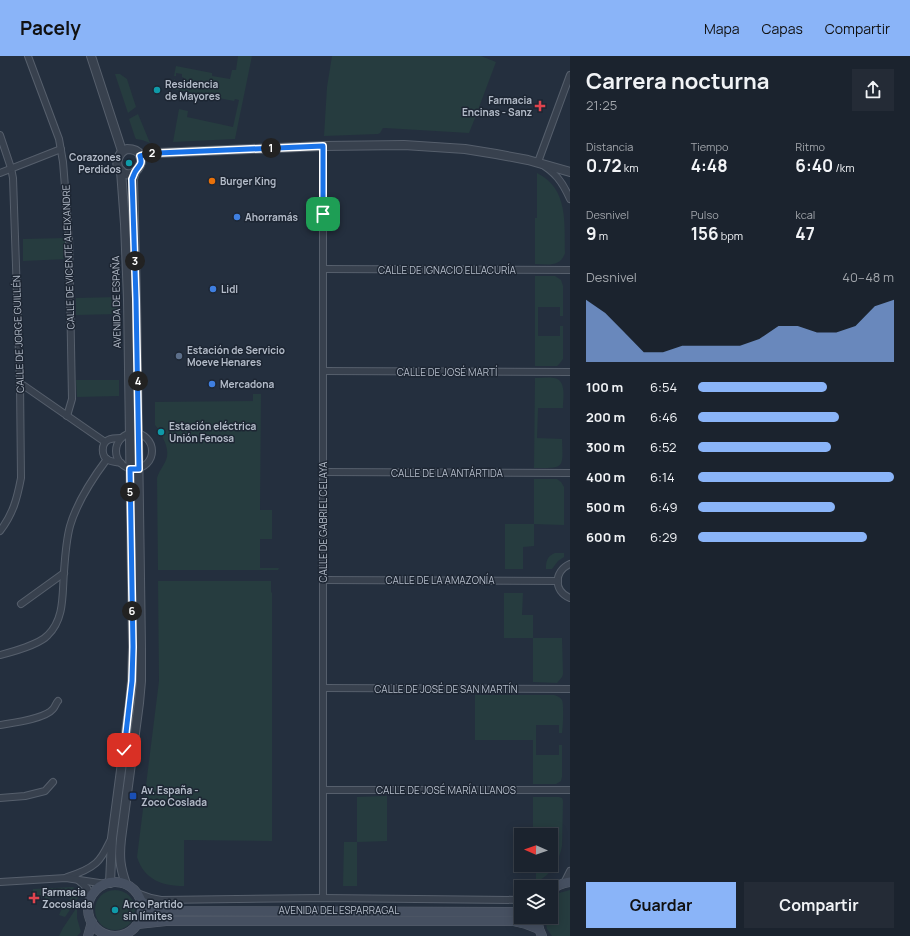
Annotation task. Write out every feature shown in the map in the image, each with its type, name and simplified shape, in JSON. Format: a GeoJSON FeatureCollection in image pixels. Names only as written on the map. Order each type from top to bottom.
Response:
{"type":"FeatureCollection","features":[{"type":"Feature","properties":{"kind":"main road"},"geometry":{"type":"LineString","coordinates":[[118,882],[126,884],[132,888],[139,897],[142,913],[138,924],[131,931],[119,936],[111,936],[103,933],[92,922],[88,909],[91,897],[98,889],[108,883],[118,882]]}},
{"type":"Feature","properties":{"kind":"main road","name":"AVENIDA DEL ESPARRAGAL"},"geometry":{"type":"LineString","coordinates":[[139,897],[151,909],[166,911],[514,912]]}},
{"type":"Feature","properties":{"kind":"main road","name":"AVENIDA DEL ESPARRAGAL"},"geometry":{"type":"LineString","coordinates":[[138,924],[166,921],[513,921],[526,924],[541,933]]}},
{"type":"Feature","properties":{"kind":"main road"},"geometry":{"type":"LineString","coordinates":[[88,936],[92,922]]}},
{"type":"Feature","properties":{"kind":"street","name":"CALLE DE VICENTE ALEIXANDRE"},"geometry":{"type":"LineString","coordinates":[[28,56],[59,140],[65,177],[70,265],[72,399],[67,416]]}},
{"type":"Feature","properties":{"kind":"street"},"geometry":{"type":"LineString","coordinates":[[91,56],[122,151]]}},
{"type":"Feature","properties":{"kind":"street"},"geometry":{"type":"LineString","coordinates":[[538,162],[570,75]]}},
{"type":"Feature","properties":{"kind":"street","name":"CALLE DE JORGE GUILLÉN"},"geometry":{"type":"LineString","coordinates":[[0,135],[13,178],[20,383],[21,478],[12,513],[0,531]]}},
{"type":"Feature","properties":{"kind":"street"},"geometry":{"type":"LineString","coordinates":[[140,156],[152,153],[323,146],[404,145],[465,149],[504,155],[538,162],[569,173]]}},
{"type":"Feature","properties":{"kind":"street","name":"CALLE DE GABRIEL CELAYA"},"geometry":{"type":"LineString","coordinates":[[323,146],[323,898]]}},
{"type":"Feature","properties":{"kind":"street"},"geometry":{"type":"LineString","coordinates":[[0,173],[61,149]]}},
{"type":"Feature","properties":{"kind":"street"},"geometry":{"type":"LineString","coordinates":[[126,149],[133,149],[138,152],[140,156],[141,164],[135,172],[129,174],[125,173],[121,171],[117,165],[119,156],[122,151],[126,149]]}},
{"type":"Feature","properties":{"kind":"street"},"geometry":{"type":"LineString","coordinates":[[538,162],[554,173],[566,189],[570,199]]}},
{"type":"Feature","properties":{"kind":"street","name":"AVENIDA DE ESPAÑA"},"geometry":{"type":"LineString","coordinates":[[121,171],[126,231],[134,433],[139,469],[141,681],[120,851],[121,868],[126,884]]}},
{"type":"Feature","properties":{"kind":"street","name":"AVENIDA DE ESPAÑA"},"geometry":{"type":"LineString","coordinates":[[108,883],[112,838],[132,681],[133,647],[130,469],[134,433],[137,306],[132,179],[135,172]]}},
{"type":"Feature","properties":{"kind":"street","name":"CALLE DE IGNACIO ELLACURÍA"},"geometry":{"type":"LineString","coordinates":[[323,269],[570,270]]}},
{"type":"Feature","properties":{"kind":"street","name":"CALLE DE JOSÉ MARTÍ"},"geometry":{"type":"LineString","coordinates":[[323,371],[570,372]]}},
{"type":"Feature","properties":{"kind":"street"},"geometry":{"type":"LineString","coordinates":[[20,383],[105,442]]}},
{"type":"Feature","properties":{"kind":"street"},"geometry":{"type":"LineString","coordinates":[[134,433],[143,435],[152,447],[152,453],[146,465],[139,469],[130,469],[107,459],[103,454],[105,442],[134,433]]}},
{"type":"Feature","properties":{"kind":"street"},"geometry":{"type":"LineString","coordinates":[[121,438],[116,448],[117,459],[121,464]]}},
{"type":"Feature","properties":{"kind":"street"},"geometry":{"type":"LineString","coordinates":[[0,654],[37,643],[48,636],[56,624],[62,603],[66,548],[70,526],[90,484],[107,459]]}},
{"type":"Feature","properties":{"kind":"street","name":"CALLE DE LA ANTÁRTIDA"},"geometry":{"type":"LineString","coordinates":[[323,472],[570,473]]}},
{"type":"Feature","properties":{"kind":"street"},"geometry":{"type":"LineString","coordinates":[[570,564],[565,566],[560,571],[558,581],[560,591],[565,596],[570,598]]}},
{"type":"Feature","properties":{"kind":"street"},"geometry":{"type":"LineString","coordinates":[[21,604],[64,573]]}},
{"type":"Feature","properties":{"kind":"street","name":"CALLE DE LA AMAZONÍA"},"geometry":{"type":"LineString","coordinates":[[323,580],[558,581]]}},
{"type":"Feature","properties":{"kind":"street","name":"CALLE DE JOSÉ DE SAN MARTÍN"},"geometry":{"type":"LineString","coordinates":[[323,688],[570,689]]}},
{"type":"Feature","properties":{"kind":"street"},"geometry":{"type":"LineString","coordinates":[[0,725],[43,716],[52,710],[58,700]]}},
{"type":"Feature","properties":{"kind":"street"},"geometry":{"type":"LineString","coordinates":[[0,798],[25,796],[45,791],[52,782]]}},
{"type":"Feature","properties":{"kind":"street","name":"CALLE DE JOSÉ MARÍA LLANOS"},"geometry":{"type":"LineString","coordinates":[[323,790],[570,790]]}},
{"type":"Feature","properties":{"kind":"street","name":"AVENIDA DE ESPAÑA"},"geometry":{"type":"LineString","coordinates":[[66,878],[86,870],[96,863],[112,838]]}},
{"type":"Feature","properties":{"kind":"street"},"geometry":{"type":"LineString","coordinates":[[567,883],[570,871]]}},
{"type":"Feature","properties":{"kind":"street"},"geometry":{"type":"LineString","coordinates":[[0,882],[66,878],[108,883]]}},
{"type":"Feature","properties":{"kind":"street"},"geometry":{"type":"LineString","coordinates":[[77,879],[87,888],[91,897]]}},
{"type":"Feature","properties":{"kind":"street","name":"AVENIDA DEL ESPARRAGAL"},"geometry":{"type":"LineString","coordinates":[[139,897],[161,900],[323,898],[514,900]]}},
{"type":"Feature","properties":{"kind":"green space"},"geometry":{"type":"Polygon","coordinates":[[[238,56],[252,56],[235,139],[173,142],[179,109],[188,111],[187,117],[233,127],[239,100],[235,99],[234,101],[172,89],[174,79],[174,83],[183,85],[184,78],[182,77],[182,74],[176,73],[176,76],[174,76],[176,66],[212,73],[212,76],[230,79],[232,70],[236,70],[238,56]]]}},
{"type":"Feature","properties":{"kind":"green space"},"geometry":{"type":"Polygon","coordinates":[[[332,56],[481,56],[496,62],[469,133],[383,128],[378,134],[324,136],[327,87],[332,56]]]}},
{"type":"Feature","properties":{"kind":"green space"},"geometry":{"type":"Polygon","coordinates":[[[115,74],[120,74],[127,79],[136,107],[128,113],[115,74]]]}},
{"type":"Feature","properties":{"kind":"green space"},"geometry":{"type":"Polygon","coordinates":[[[138,114],[150,143],[136,139],[135,137],[129,119],[138,114]]]}},
{"type":"Feature","properties":{"kind":"green space"},"geometry":{"type":"Polygon","coordinates":[[[537,173],[555,188],[560,197],[563,208],[565,253],[560,261],[553,264],[535,264],[537,173]]]}},
{"type":"Feature","properties":{"kind":"green space"},"geometry":{"type":"Polygon","coordinates":[[[66,238],[67,259],[23,261],[23,239],[66,238]]]}},
{"type":"Feature","properties":{"kind":"green space"},"geometry":{"type":"Polygon","coordinates":[[[535,276],[555,276],[561,280],[563,286],[563,316],[560,316],[560,307],[538,307],[538,336],[560,336],[560,326],[563,326],[563,359],[557,366],[535,366],[535,276]]]}},
{"type":"Feature","properties":{"kind":"green space"},"geometry":{"type":"Polygon","coordinates":[[[118,297],[118,314],[76,315],[76,298],[118,297]]]}},
{"type":"Feature","properties":{"kind":"green space"},"geometry":{"type":"Polygon","coordinates":[[[535,378],[558,379],[563,386],[563,408],[538,408],[537,438],[562,439],[562,461],[557,467],[534,468],[535,378]]]}},
{"type":"Feature","properties":{"kind":"green space"},"geometry":{"type":"Polygon","coordinates":[[[76,380],[119,380],[119,396],[77,397],[76,380]]]}},
{"type":"Feature","properties":{"kind":"green space"},"geometry":{"type":"Polygon","coordinates":[[[253,394],[261,394],[260,510],[272,510],[272,539],[260,539],[260,568],[279,568],[278,570],[158,570],[157,478],[166,460],[167,452],[163,437],[163,428],[159,428],[159,430],[155,425],[155,402],[253,401],[253,394]]]}},
{"type":"Feature","properties":{"kind":"green space"},"geometry":{"type":"Polygon","coordinates":[[[534,479],[557,479],[561,482],[564,487],[564,525],[534,524],[534,479]]]}},
{"type":"Feature","properties":{"kind":"green space"},"geometry":{"type":"Polygon","coordinates":[[[505,524],[534,524],[534,546],[523,547],[523,569],[505,569],[505,524]]]}},
{"type":"Feature","properties":{"kind":"green space"},"geometry":{"type":"Polygon","coordinates":[[[555,553],[564,553],[564,557],[558,561],[552,569],[546,569],[548,559],[555,553]]]}},
{"type":"Feature","properties":{"kind":"green space"},"geometry":{"type":"Polygon","coordinates":[[[158,581],[271,581],[272,841],[184,840],[184,886],[169,885],[155,880],[144,871],[137,857],[159,681],[158,581]]]}},
{"type":"Feature","properties":{"kind":"green space"},"geometry":{"type":"Polygon","coordinates":[[[504,593],[523,593],[522,615],[533,615],[533,638],[504,638],[504,593]]]}},
{"type":"Feature","properties":{"kind":"green space"},"geometry":{"type":"Polygon","coordinates":[[[533,638],[562,638],[563,674],[557,683],[533,682],[533,638]]]}},
{"type":"Feature","properties":{"kind":"green space"},"geometry":{"type":"Polygon","coordinates":[[[475,695],[554,695],[562,700],[562,733],[559,733],[559,725],[536,725],[536,755],[559,755],[559,745],[562,745],[561,781],[556,784],[533,784],[533,740],[475,740],[475,695]]]}},
{"type":"Feature","properties":{"kind":"green space"},"geometry":{"type":"Polygon","coordinates":[[[387,796],[387,841],[357,842],[357,797],[387,796]]]}},
{"type":"Feature","properties":{"kind":"green space"},"geometry":{"type":"Polygon","coordinates":[[[533,797],[562,798],[562,846],[558,859],[558,828],[533,828],[533,797]]]}},
{"type":"Feature","properties":{"kind":"green space"},"geometry":{"type":"Polygon","coordinates":[[[344,842],[357,842],[357,886],[343,886],[344,842]]]}},
{"type":"Feature","properties":{"kind":"green space"},"geometry":{"type":"Polygon","coordinates":[[[536,872],[550,872],[539,880],[536,880],[536,872]]]}},
{"type":"Feature","properties":{"kind":"green space"},"geometry":{"type":"Polygon","coordinates":[[[73,887],[78,891],[79,895],[65,917],[59,915],[65,902],[68,903],[71,896],[66,893],[60,897],[53,893],[49,900],[42,897],[41,898],[33,893],[33,889],[73,887]]]}},
{"type":"Feature","properties":{"kind":"green space"},"geometry":{"type":"Polygon","coordinates":[[[115,890],[123,892],[129,896],[133,902],[135,910],[133,918],[129,924],[123,928],[115,930],[107,928],[101,924],[97,918],[95,910],[97,902],[101,896],[107,892],[115,890]]]}},
{"type":"Feature","properties":{"kind":"green space"},"geometry":{"type":"Polygon","coordinates":[[[570,890],[570,936],[552,936],[547,929],[546,924],[558,924],[559,893],[570,890]]]}},
{"type":"Feature","properties":{"kind":"green space"},"geometry":{"type":"Polygon","coordinates":[[[77,907],[77,918],[81,932],[77,936],[59,936],[63,928],[77,907]]]}},
{"type":"Feature","properties":{"kind":"place","name":"Residencia de Mayores"},"geometry":{"type":"Point","coordinates":[157,90]}},
{"type":"Feature","properties":{"kind":"place","name":"Farmacia Encinas - Sanz"},"geometry":{"type":"Point","coordinates":[540,106]}},
{"type":"Feature","properties":{"kind":"place","name":"Corazones Perdidos"},"geometry":{"type":"Point","coordinates":[129,163]}},
{"type":"Feature","properties":{"kind":"place","name":"Burger King"},"geometry":{"type":"Point","coordinates":[212,181]}},
{"type":"Feature","properties":{"kind":"place","name":"Ahorramás"},"geometry":{"type":"Point","coordinates":[237,217]}},
{"type":"Feature","properties":{"kind":"place","name":"Lidl"},"geometry":{"type":"Point","coordinates":[213,289]}},
{"type":"Feature","properties":{"kind":"place","name":"Estación de Servicio Moeve Henares"},"geometry":{"type":"Point","coordinates":[179,356]}},
{"type":"Feature","properties":{"kind":"place","name":"Mercadona"},"geometry":{"type":"Point","coordinates":[212,384]}},
{"type":"Feature","properties":{"kind":"place","name":"Estación eléctrica Unión Fenosa"},"geometry":{"type":"Point","coordinates":[161,432]}},
{"type":"Feature","properties":{"kind":"place","name":"Av. España - Zoco Coslada"},"geometry":{"type":"Point","coordinates":[133,796]}},
{"type":"Feature","properties":{"kind":"place","name":"Farmacia Zocoslada"},"geometry":{"type":"Point","coordinates":[34,898]}},
{"type":"Feature","properties":{"kind":"place","name":"Arco Partido sin límites"},"geometry":{"type":"Point","coordinates":[115,910]}},
{"type":"Feature","properties":{"kind":"route"},"geometry":{"type":"LineString","coordinates":[[124,750],[132,681],[133,647],[130,469],[139,469],[132,179],[141,164],[140,156],[152,153],[323,146],[323,214]]}}]}
